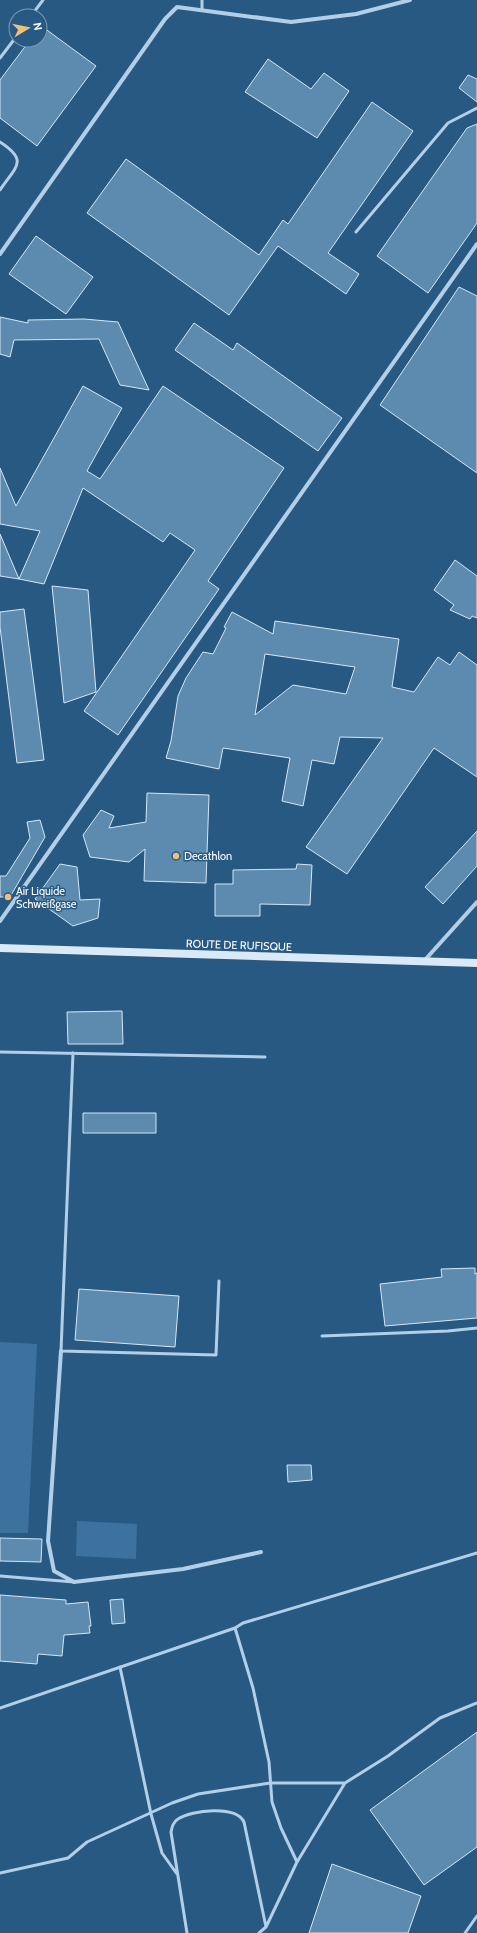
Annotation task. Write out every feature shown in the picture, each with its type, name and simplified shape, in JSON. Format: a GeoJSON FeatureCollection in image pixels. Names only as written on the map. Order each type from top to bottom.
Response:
{"type":"FeatureCollection","features":[{"type":"Feature","properties":{"kind":"main road","name":"ROUTE DE RUFISQUE"},"geometry":{"type":"LineString","coordinates":[[0,948],[477,963]]}},
{"type":"Feature","properties":{"kind":"street"},"geometry":{"type":"LineString","coordinates":[[0,254],[165,19],[177,7],[291,22],[356,14],[410,0]]}},
{"type":"Feature","properties":{"kind":"street"},"geometry":{"type":"LineString","coordinates":[[0,921],[477,244]]}},
{"type":"Feature","properties":{"kind":"street"},"geometry":{"type":"LineString","coordinates":[[424,961],[477,902]]}},
{"type":"Feature","properties":{"kind":"street"},"geometry":{"type":"LineString","coordinates":[[61,1351],[48,1541],[54,1571],[74,1582],[183,1569],[261,1552]]}},
{"type":"Feature","properties":{"kind":"lane"},"geometry":{"type":"LineString","coordinates":[[202,0],[202,10]]}},
{"type":"Feature","properties":{"kind":"lane"},"geometry":{"type":"LineString","coordinates":[[0,58],[8,47]]}},
{"type":"Feature","properties":{"kind":"lane"},"geometry":{"type":"LineString","coordinates":[[356,232],[448,123],[477,108]]}},
{"type":"Feature","properties":{"kind":"lane"},"geometry":{"type":"LineString","coordinates":[[0,142],[13,150],[18,158],[18,164],[0,190]]}},
{"type":"Feature","properties":{"kind":"lane"},"geometry":{"type":"LineString","coordinates":[[0,1052],[265,1057]]}},
{"type":"Feature","properties":{"kind":"lane"},"geometry":{"type":"LineString","coordinates":[[73,1053],[61,1351],[216,1355],[219,1281]]}},
{"type":"Feature","properties":{"kind":"lane"},"geometry":{"type":"LineString","coordinates":[[322,1336],[448,1331],[477,1328]]}},
{"type":"Feature","properties":{"kind":"lane"},"geometry":{"type":"LineString","coordinates":[[0,1708],[234,1628],[243,1623],[477,1553]]}},
{"type":"Feature","properties":{"kind":"lane"},"geometry":{"type":"LineString","coordinates":[[0,1576],[74,1582]]}},
{"type":"Feature","properties":{"kind":"lane"},"geometry":{"type":"LineString","coordinates":[[234,1628],[253,1688],[269,1762],[272,1802],[281,1828],[297,1862]]}},
{"type":"Feature","properties":{"kind":"lane"},"geometry":{"type":"LineString","coordinates":[[120,1667],[151,1814],[162,1853],[178,1875]]}},
{"type":"Feature","properties":{"kind":"lane"},"geometry":{"type":"LineString","coordinates":[[259,1933],[266,1927],[297,1862],[346,1783],[388,1756],[440,1718],[477,1703]]}},
{"type":"Feature","properties":{"kind":"lane"},"geometry":{"type":"LineString","coordinates":[[0,1873],[68,1858],[87,1842],[151,1814],[172,1803],[198,1794],[270,1783],[346,1783]]}},
{"type":"Feature","properties":{"kind":"lane"},"geometry":{"type":"LineString","coordinates":[[187,1933],[171,1832],[174,1822],[179,1818],[212,1811],[232,1812],[238,1814],[244,1822],[266,1927]]}},
{"type":"Feature","properties":{"kind":"lane"},"geometry":{"type":"LineString","coordinates":[[465,1933],[477,1916]]}},
{"type":"Feature","properties":{"kind":"shaded area"},"geometry":{"type":"Polygon","coordinates":[[[0,1342],[37,1344],[28,1533],[0,1533],[0,1342]]]}},
{"type":"Feature","properties":{"kind":"shaded area"},"geometry":{"type":"Polygon","coordinates":[[[77,1521],[137,1524],[136,1559],[76,1556],[77,1521]]]}},
{"type":"Feature","properties":{"kind":"building"},"geometry":{"type":"Polygon","coordinates":[[[48,31],[96,66],[37,146],[0,118],[0,80],[24,48],[48,48],[48,31]]]}},
{"type":"Feature","properties":{"kind":"building"},"geometry":{"type":"Polygon","coordinates":[[[268,59],[311,89],[324,73],[349,91],[317,138],[245,92],[268,59]]]}},
{"type":"Feature","properties":{"kind":"building"},"geometry":{"type":"Polygon","coordinates":[[[468,75],[477,79],[477,102],[459,88],[468,75]]]}},
{"type":"Feature","properties":{"kind":"building"},"geometry":{"type":"Polygon","coordinates":[[[372,102],[413,131],[328,253],[359,274],[346,294],[278,246],[229,315],[87,213],[126,159],[259,255],[283,220],[288,224],[372,102]]]}},
{"type":"Feature","properties":{"kind":"building"},"geometry":{"type":"Polygon","coordinates":[[[477,124],[477,223],[428,293],[377,256],[467,128],[477,124]]]}},
{"type":"Feature","properties":{"kind":"building"},"geometry":{"type":"Polygon","coordinates":[[[36,236],[93,277],[66,314],[9,274],[36,236]]]}},
{"type":"Feature","properties":{"kind":"building"},"geometry":{"type":"Polygon","coordinates":[[[459,287],[477,296],[477,473],[380,405],[459,287]]]}},
{"type":"Feature","properties":{"kind":"building"},"geometry":{"type":"Polygon","coordinates":[[[0,317],[28,323],[28,320],[84,319],[118,322],[149,390],[120,385],[99,339],[14,340],[10,357],[0,354],[0,317]]]}},
{"type":"Feature","properties":{"kind":"building"},"geometry":{"type":"Polygon","coordinates":[[[194,323],[233,350],[237,343],[342,418],[318,451],[175,350],[194,323]]]}},
{"type":"Feature","properties":{"kind":"building"},"geometry":{"type":"Polygon","coordinates":[[[83,386],[122,408],[87,471],[100,479],[163,386],[284,468],[208,581],[219,589],[118,735],[84,711],[195,550],[170,533],[163,542],[83,488],[44,584],[19,579],[40,531],[0,524],[0,468],[16,506],[83,386]]]}},
{"type":"Feature","properties":{"kind":"building"},"geometry":{"type":"Polygon","coordinates":[[[0,534],[19,579],[0,576],[0,534]]]}},
{"type":"Feature","properties":{"kind":"building"},"geometry":{"type":"Polygon","coordinates":[[[455,560],[477,576],[477,618],[472,616],[470,619],[450,610],[454,605],[434,590],[455,560]]]}},
{"type":"Feature","properties":{"kind":"building"},"geometry":{"type":"Polygon","coordinates":[[[52,586],[88,590],[96,692],[64,703],[52,586]]]}},
{"type":"Feature","properties":{"kind":"building"},"geometry":{"type":"Polygon","coordinates":[[[24,609],[44,760],[17,763],[0,627],[0,612],[24,609]]]}},
{"type":"Feature","properties":{"kind":"building"},"geometry":{"type":"Polygon","coordinates":[[[232,612],[273,634],[275,621],[399,639],[392,687],[414,692],[438,657],[450,665],[459,652],[477,665],[477,777],[434,748],[347,874],[306,847],[383,738],[340,737],[334,764],[312,760],[303,806],[282,801],[290,758],[223,748],[219,769],[166,758],[171,741],[178,696],[186,678],[203,652],[213,654],[226,628],[224,627],[232,612]],[[265,654],[255,715],[293,685],[346,694],[355,667],[265,654]]]}},
{"type":"Feature","properties":{"kind":"building"},"geometry":{"type":"Polygon","coordinates":[[[147,793],[209,795],[206,883],[144,881],[145,849],[129,862],[90,857],[83,835],[101,810],[114,816],[109,828],[146,822],[147,793]]]}},
{"type":"Feature","properties":{"kind":"building"},"geometry":{"type":"Polygon","coordinates":[[[40,820],[45,837],[10,897],[0,897],[0,876],[6,876],[30,838],[27,822],[40,820]]]}},
{"type":"Feature","properties":{"kind":"building"},"geometry":{"type":"Polygon","coordinates":[[[477,831],[477,866],[443,904],[425,887],[477,831]]]}},
{"type":"Feature","properties":{"kind":"building"},"geometry":{"type":"Polygon","coordinates":[[[60,864],[77,867],[80,900],[100,899],[98,918],[73,926],[35,899],[60,864]]]}},
{"type":"Feature","properties":{"kind":"building"},"geometry":{"type":"Polygon","coordinates":[[[297,864],[312,865],[310,905],[260,904],[260,916],[215,916],[215,884],[233,884],[233,870],[296,869],[297,864]]]}},
{"type":"Feature","properties":{"kind":"building"},"geometry":{"type":"Polygon","coordinates":[[[122,1011],[123,1044],[68,1044],[67,1012],[122,1011]]]}},
{"type":"Feature","properties":{"kind":"building"},"geometry":{"type":"Polygon","coordinates":[[[83,1113],[156,1113],[156,1133],[83,1133],[83,1113]]]}},
{"type":"Feature","properties":{"kind":"building"},"geometry":{"type":"Polygon","coordinates":[[[475,1268],[475,1274],[477,1273],[477,1318],[385,1326],[380,1284],[442,1277],[441,1269],[475,1268]]]}},
{"type":"Feature","properties":{"kind":"building"},"geometry":{"type":"Polygon","coordinates":[[[79,1289],[179,1296],[175,1347],[75,1340],[79,1289]]]}},
{"type":"Feature","properties":{"kind":"building"},"geometry":{"type":"Polygon","coordinates":[[[287,1465],[311,1465],[312,1480],[288,1482],[287,1465]]]}},
{"type":"Feature","properties":{"kind":"building"},"geometry":{"type":"Polygon","coordinates":[[[0,1538],[42,1539],[41,1562],[0,1561],[0,1538]]]}},
{"type":"Feature","properties":{"kind":"building"},"geometry":{"type":"Polygon","coordinates":[[[0,1595],[66,1600],[66,1604],[88,1602],[91,1626],[89,1626],[90,1633],[64,1635],[62,1656],[38,1654],[37,1664],[0,1661],[0,1595]]]}},
{"type":"Feature","properties":{"kind":"building"},"geometry":{"type":"Polygon","coordinates":[[[123,1599],[125,1623],[112,1624],[110,1600],[123,1599]]]}},
{"type":"Feature","properties":{"kind":"building"},"geometry":{"type":"Polygon","coordinates":[[[477,1732],[477,1847],[424,1885],[370,1810],[477,1732]]]}},
{"type":"Feature","properties":{"kind":"building"},"geometry":{"type":"Polygon","coordinates":[[[332,1864],[421,1896],[408,1933],[309,1933],[332,1864]]]}},
{"type":"Feature","properties":{"kind":"place","name":"Decathlon"},"geometry":{"type":"Point","coordinates":[176,856]}},
{"type":"Feature","properties":{"kind":"place","name":"Air Liquide Schweißgase"},"geometry":{"type":"Point","coordinates":[8,897]}}]}
